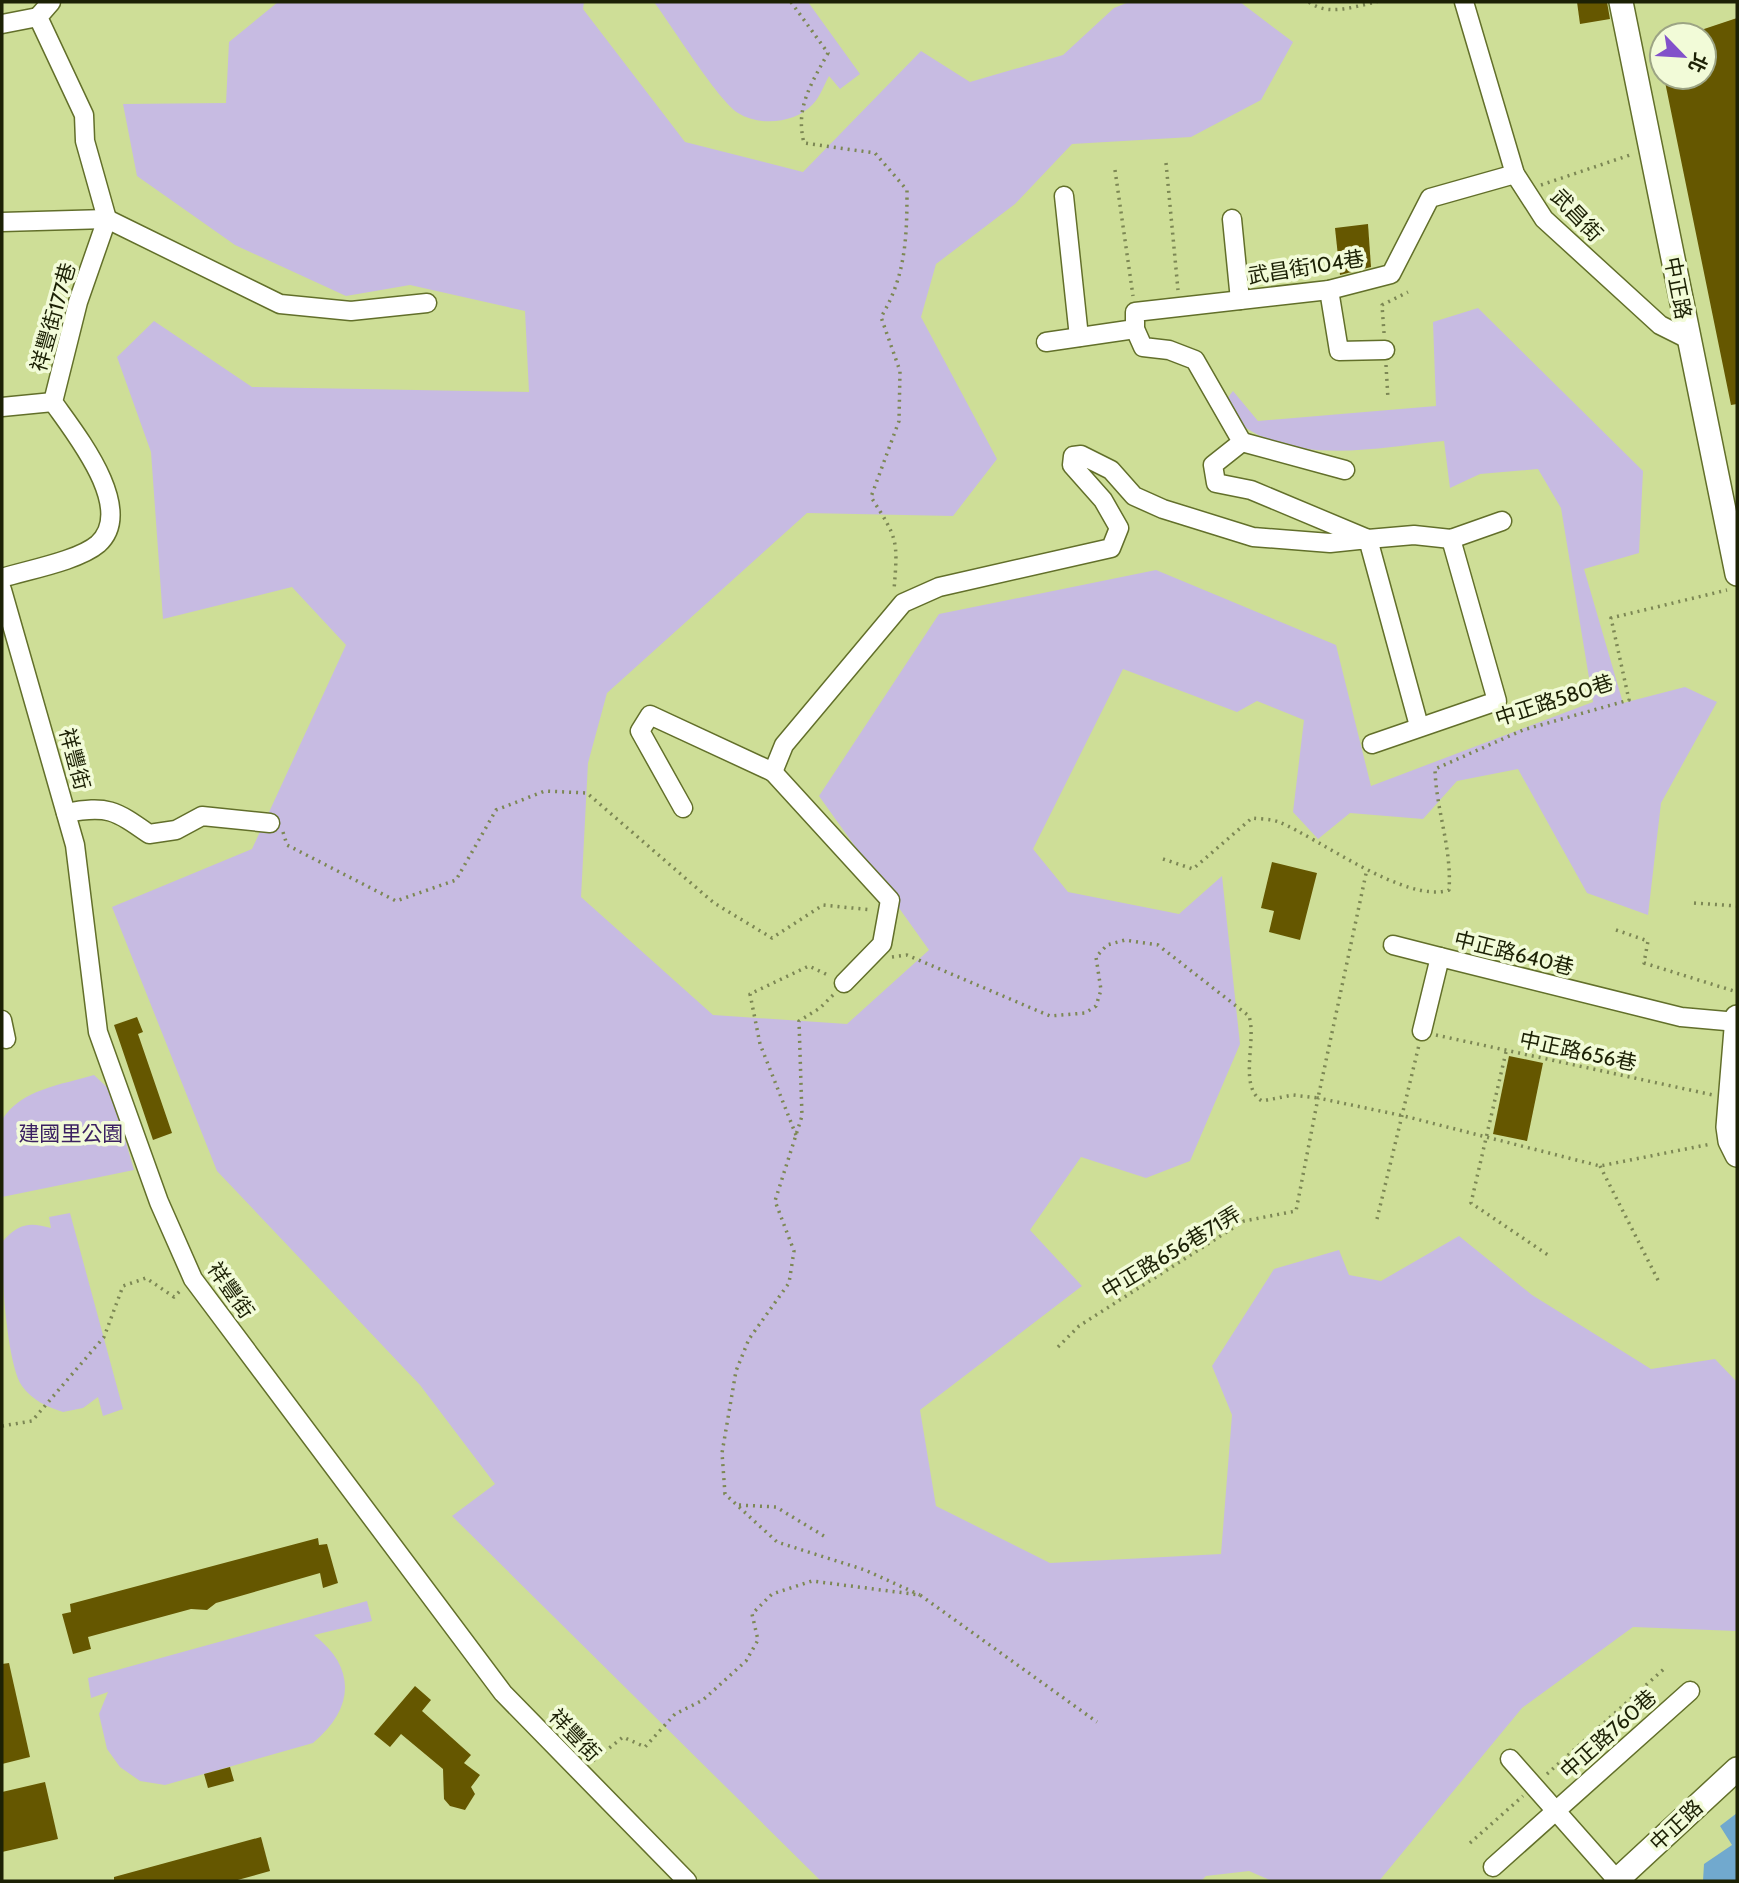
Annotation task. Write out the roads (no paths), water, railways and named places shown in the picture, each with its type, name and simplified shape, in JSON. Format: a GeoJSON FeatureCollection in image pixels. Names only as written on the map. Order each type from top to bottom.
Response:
{"type":"FeatureCollection","features":[{"type":"Feature","properties":{"kind":"main road","name":"中正路"},"geometry":{"type":"LineString","coordinates":[[1621,2],[1737,574]]}},
{"type":"Feature","properties":{"kind":"main road"},"geometry":{"type":"LineString","coordinates":[[1735,1150],[1729,1098],[1735,1066],[1737,1020]]}},
{"type":"Feature","properties":{"kind":"main road","name":"中正路"},"geometry":{"type":"LineString","coordinates":[[1616,1881],[1737,1769]]}},
{"type":"Feature","properties":{"kind":"street"},"geometry":{"type":"LineString","coordinates":[[2,24],[38,17],[51,2]]}},
{"type":"Feature","properties":{"kind":"street","name":"武昌街"},"geometry":{"type":"LineString","coordinates":[[1464,2],[1516,174],[1544,219],[1660,325],[1688,339]]}},
{"type":"Feature","properties":{"kind":"street"},"geometry":{"type":"LineString","coordinates":[[38,17],[84,115],[85,141],[107,219]]}},
{"type":"Feature","properties":{"kind":"street","name":"武昌街104巷"},"geometry":{"type":"LineString","coordinates":[[1046,342],[1079,337],[1179,306],[1329,290],[1391,274],[1430,198],[1516,174]]}},
{"type":"Feature","properties":{"kind":"street"},"geometry":{"type":"LineString","coordinates":[[1064,196],[1079,337]]}},
{"type":"Feature","properties":{"kind":"street"},"geometry":{"type":"LineString","coordinates":[[2,222],[107,219],[280,304],[351,311],[427,303]]}},
{"type":"Feature","properties":{"kind":"street","name":"祥豐街177巷"},"geometry":{"type":"LineString","coordinates":[[2,578],[79,554],[99,544],[110,523],[106,488],[94,459],[53,402],[78,302],[107,219]]}},
{"type":"Feature","properties":{"kind":"street"},"geometry":{"type":"LineString","coordinates":[[1232,219],[1240,300]]}},
{"type":"Feature","properties":{"kind":"street"},"geometry":{"type":"LineString","coordinates":[[1329,290],[1339,351],[1385,349]]}},
{"type":"Feature","properties":{"kind":"street"},"geometry":{"type":"LineString","coordinates":[[1135,320],[1143,346],[1169,350],[1195,360],[1242,442],[1345,470]]}},
{"type":"Feature","properties":{"kind":"street"},"geometry":{"type":"LineString","coordinates":[[2,407],[53,402]]}},
{"type":"Feature","properties":{"kind":"street"},"geometry":{"type":"LineString","coordinates":[[1242,442],[1213,465],[1216,483],[1251,490],[1368,539]]}},
{"type":"Feature","properties":{"kind":"street"},"geometry":{"type":"LineString","coordinates":[[774,772],[784,745],[903,603],[940,587],[1111,548],[1119,528],[1103,500],[1072,465],[1073,456],[1081,455],[1111,470],[1134,496],[1163,509],[1253,537],[1330,543],[1414,535],[1451,538],[1502,521]]}},
{"type":"Feature","properties":{"kind":"street","name":"中正路580巷"},"geometry":{"type":"LineString","coordinates":[[1372,744],[1497,701],[1451,538]]}},
{"type":"Feature","properties":{"kind":"street"},"geometry":{"type":"LineString","coordinates":[[1368,539],[1419,726]]}},
{"type":"Feature","properties":{"kind":"street","name":"祥豐街"},"geometry":{"type":"LineString","coordinates":[[2,590],[75,845],[97,1032],[159,1202],[193,1279],[503,1693],[687,1881]]}},
{"type":"Feature","properties":{"kind":"street"},"geometry":{"type":"LineString","coordinates":[[683,808],[640,730],[650,715],[774,772],[890,900],[882,944],[844,983]]}},
{"type":"Feature","properties":{"kind":"street"},"geometry":{"type":"LineString","coordinates":[[66,813],[98,806],[125,817],[149,834],[176,830],[202,816],[270,823]]}},
{"type":"Feature","properties":{"kind":"street"},"geometry":{"type":"LineString","coordinates":[[1393,946],[1440,957]]}},
{"type":"Feature","properties":{"kind":"street","name":"中正路640巷"},"geometry":{"type":"LineString","coordinates":[[1422,1031],[1440,957],[1681,1017],[1737,1020]]}},
{"type":"Feature","properties":{"kind":"street"},"geometry":{"type":"LineString","coordinates":[[2,1020],[6,1039]]}},
{"type":"Feature","properties":{"kind":"street","name":"中正路760巷"},"geometry":{"type":"LineString","coordinates":[[1493,1867],[1690,1691]]}},
{"type":"Feature","properties":{"kind":"street","name":"中正路760巷"},"geometry":{"type":"LineString","coordinates":[[1510,1759],[1616,1881]]}},
{"type":"Feature","properties":{"kind":"water"},"geometry":{"type":"Polygon","coordinates":[[[1737,1813],[1737,1881],[1703,1881],[1704,1864],[1732,1845],[1720,1826],[1737,1813]]]}},
{"type":"Feature","properties":{"kind":"park label","name":"建國里公園"},"geometry":{"type":"Point","coordinates":[71,1133]}}]}
